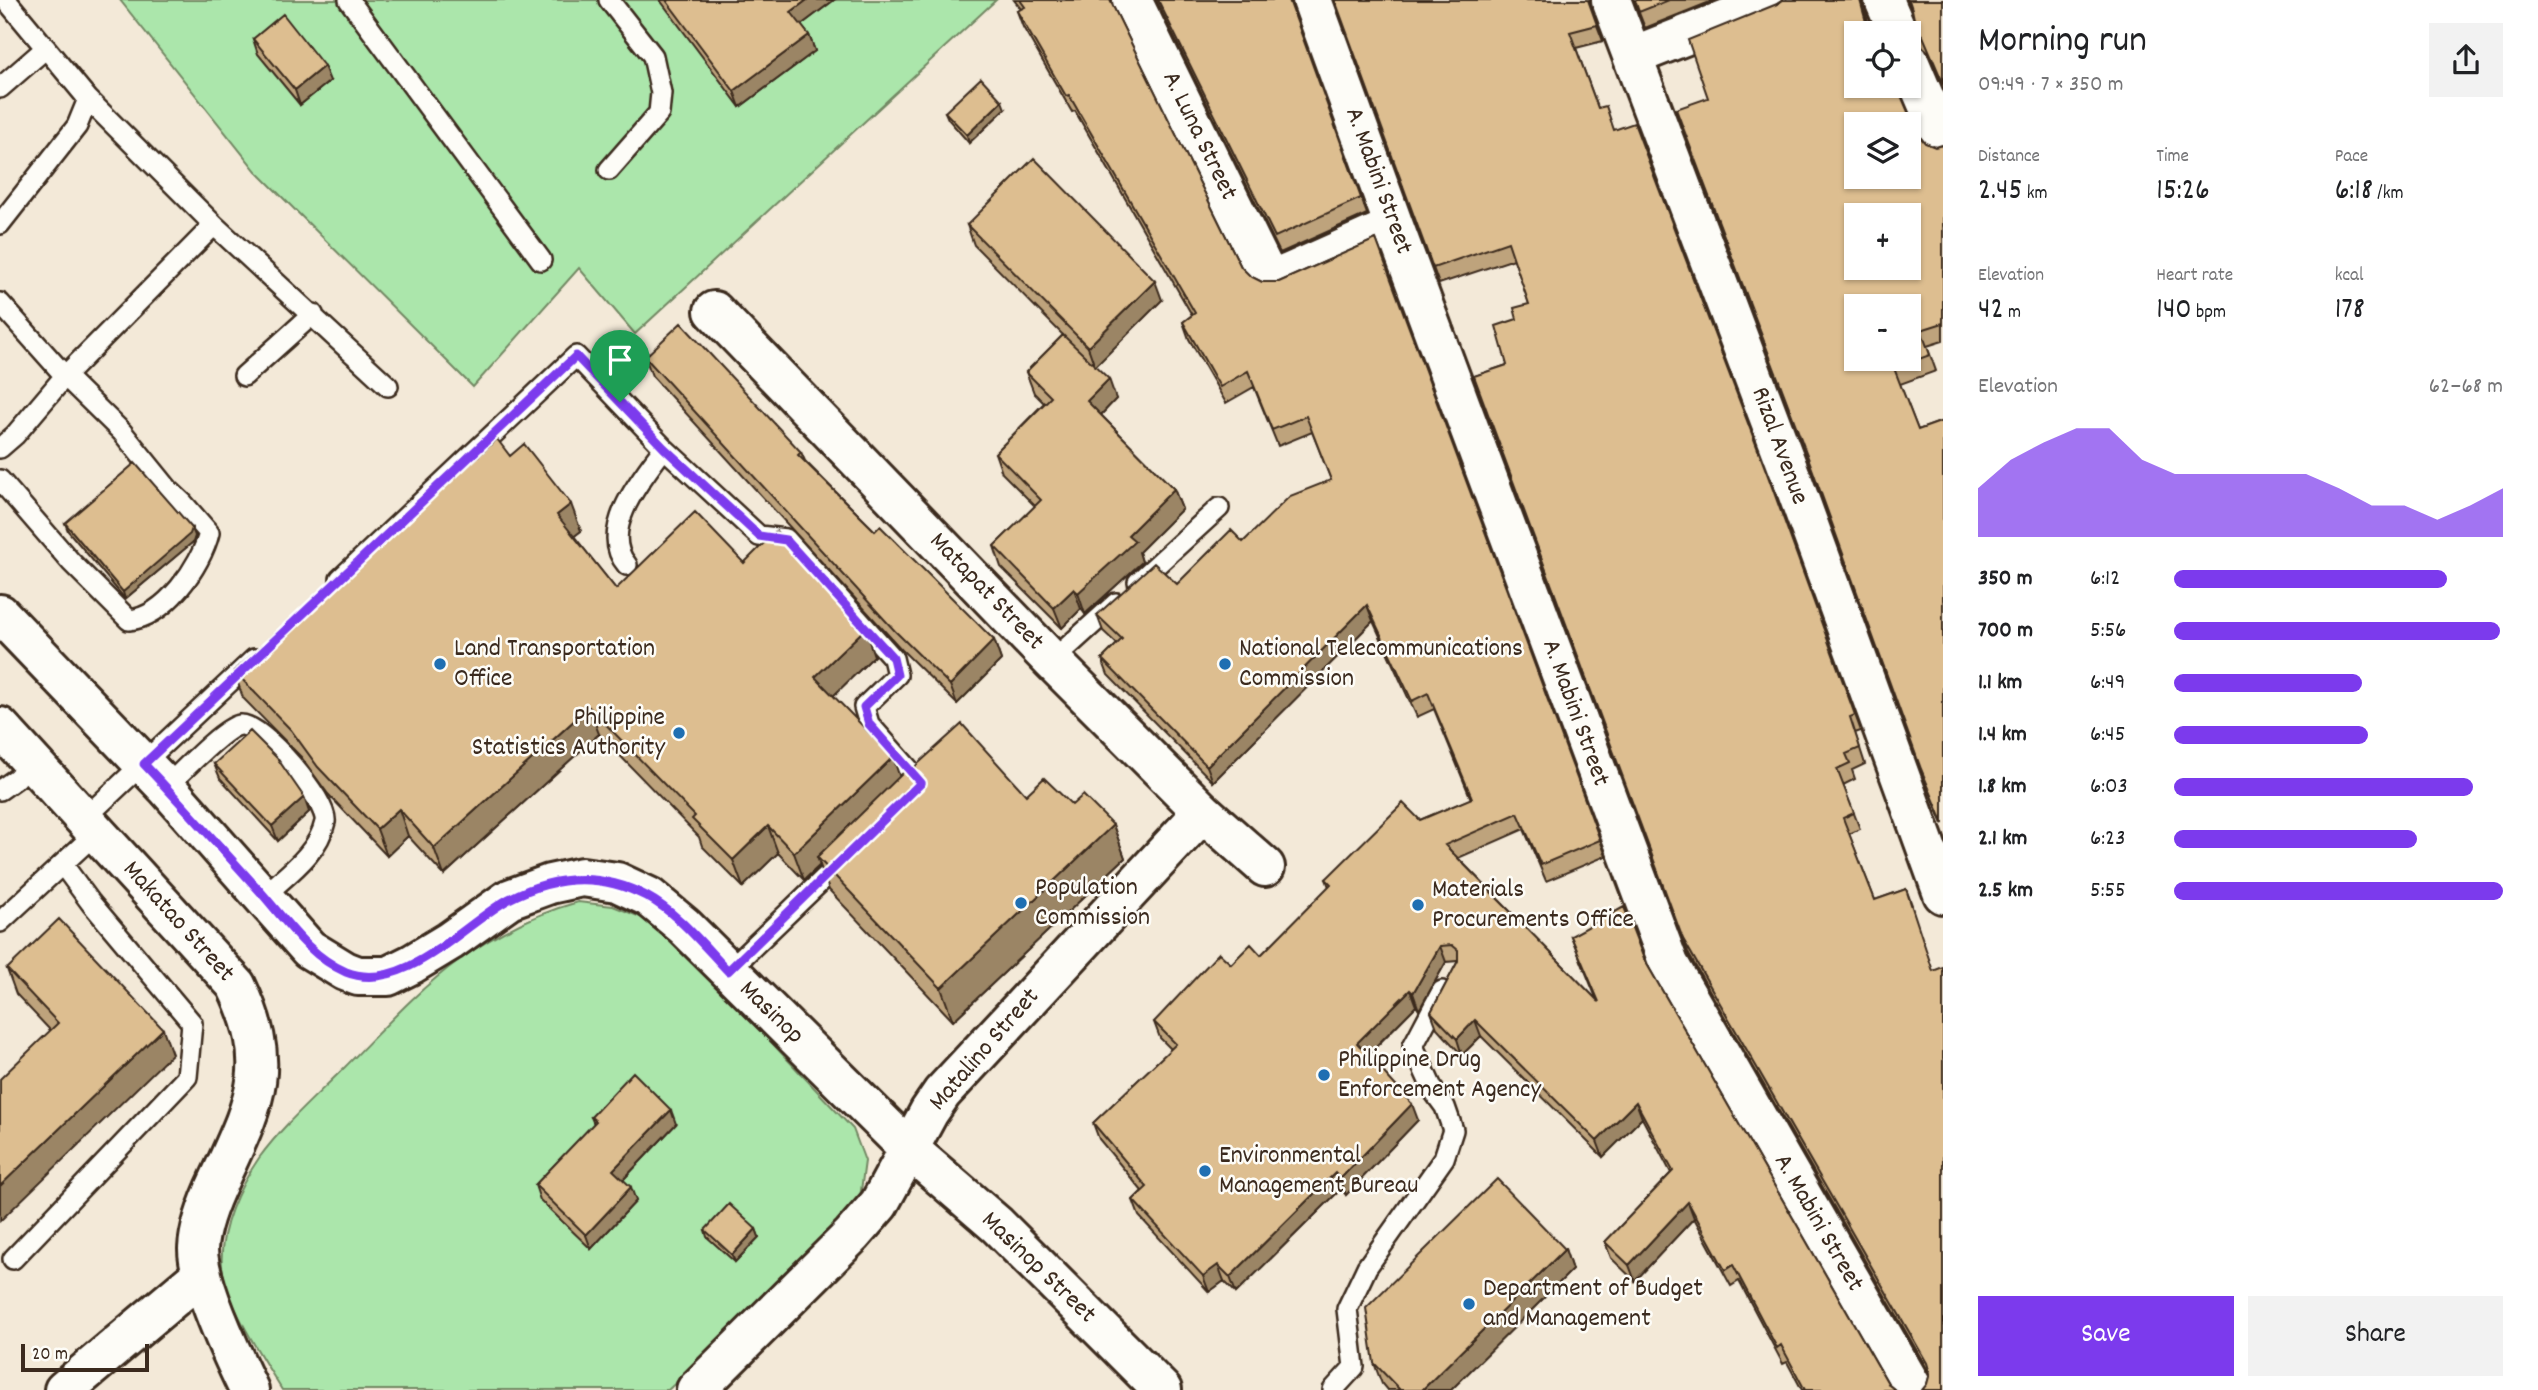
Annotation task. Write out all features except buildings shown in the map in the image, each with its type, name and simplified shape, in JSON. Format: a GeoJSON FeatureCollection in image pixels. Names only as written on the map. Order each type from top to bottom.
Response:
{"type":"FeatureCollection","features":[{"type":"Feature","properties":{"kind":"street","name":"A. Luna Street"},"geometry":{"type":"LineString","coordinates":[[1132,0],[1266,273],[1277,278],[1394,226]]}},
{"type":"Feature","properties":{"kind":"street","name":"Rizal Avenue"},"geometry":{"type":"LineString","coordinates":[[1611,0],[1794,484],[1943,894]]}},
{"type":"Feature","properties":{"kind":"street"},"geometry":{"type":"LineString","coordinates":[[1633,55],[1775,0]]}},
{"type":"Feature","properties":{"kind":"street"},"geometry":{"type":"LineString","coordinates":[[1884,0],[1893,21]]}},
{"type":"Feature","properties":{"kind":"street","name":"A. Mabini Street"},"geometry":{"type":"LineString","coordinates":[[1315,1],[1394,226],[1669,964],[1914,1390]]}},
{"type":"Feature","properties":{"kind":"street"},"geometry":{"type":"LineString","coordinates":[[1921,89],[1943,141]]}},
{"type":"Feature","properties":{"kind":"street","name":"Matapat Street"},"geometry":{"type":"LineString","coordinates":[[714,312],[1052,661],[1203,812],[1265,867]]}},
{"type":"Feature","properties":{"kind":"street"},"geometry":{"type":"LineString","coordinates":[[0,614],[155,775],[264,896]]}},
{"type":"Feature","properties":{"kind":"street","name":"Makatao Street"},"geometry":{"type":"LineString","coordinates":[[0,727],[236,985],[248,1010],[257,1040],[257,1076],[250,1113],[209,1202],[198,1250],[202,1274],[249,1390]]}},
{"type":"Feature","properties":{"kind":"street","name":"Matalino Street"},"geometry":{"type":"LineString","coordinates":[[696,1390],[852,1235],[879,1204],[942,1093],[1203,812]]}},
{"type":"Feature","properties":{"kind":"street","name":"Masinop"},"geometry":{"type":"LineString","coordinates":[[264,896],[309,948],[328,962],[358,976],[388,976],[450,941],[509,899],[550,884],[582,877],[617,883],[649,897],[684,926],[910,1150]]}},
{"type":"Feature","properties":{"kind":"street","name":"Masinop Street"},"geometry":{"type":"LineString","coordinates":[[910,1150],[997,1225],[1162,1390]]}},
{"type":"Feature","properties":{"kind":"street"},"geometry":{"type":"LineString","coordinates":[[64,1390],[202,1274]]}},
{"type":"Feature","properties":{"kind":"lane"},"geometry":{"type":"LineString","coordinates":[[6,0],[88,99],[214,225],[388,386]]}},
{"type":"Feature","properties":{"kind":"lane"},"geometry":{"type":"LineString","coordinates":[[349,0],[541,260]]}},
{"type":"Feature","properties":{"kind":"lane"},"geometry":{"type":"LineString","coordinates":[[609,0],[653,56],[661,93],[659,113],[609,170]]}},
{"type":"Feature","properties":{"kind":"lane"},"geometry":{"type":"LineString","coordinates":[[0,88],[46,48]]}},
{"type":"Feature","properties":{"kind":"lane"},"geometry":{"type":"LineString","coordinates":[[0,224],[77,126],[88,99]]}},
{"type":"Feature","properties":{"kind":"lane"},"geometry":{"type":"LineString","coordinates":[[0,448],[15,435],[65,376],[214,225]]}},
{"type":"Feature","properties":{"kind":"lane"},"geometry":{"type":"LineString","coordinates":[[0,303],[65,376],[122,432],[169,490],[202,523],[209,533],[205,549],[194,571],[165,602],[148,615],[129,620],[71,562],[0,480]]}},
{"type":"Feature","properties":{"kind":"lane"},"geometry":{"type":"LineString","coordinates":[[244,376],[313,314]]}},
{"type":"Feature","properties":{"kind":"lane"},"geometry":{"type":"LineString","coordinates":[[325,593],[576,356],[664,448],[759,536],[786,540],[893,658],[897,675],[864,707],[869,724],[921,783],[902,802]]}},
{"type":"Feature","properties":{"kind":"lane"},"geometry":{"type":"LineString","coordinates":[[627,565],[620,557],[615,539],[619,521],[640,479],[664,448]]}},
{"type":"Feature","properties":{"kind":"lane"},"geometry":{"type":"LineString","coordinates":[[1052,661],[1219,508]]}},
{"type":"Feature","properties":{"kind":"lane"},"geometry":{"type":"LineString","coordinates":[[155,775],[264,650]]}},
{"type":"Feature","properties":{"kind":"lane"},"geometry":{"type":"LineString","coordinates":[[0,922],[63,865],[90,825],[155,775],[240,725],[253,727],[281,752],[322,808],[326,822],[311,852],[264,896]]}},
{"type":"Feature","properties":{"kind":"lane"},"geometry":{"type":"LineString","coordinates":[[0,790],[17,778],[31,761]]}},
{"type":"Feature","properties":{"kind":"lane"},"geometry":{"type":"LineString","coordinates":[[728,971],[852,850]]}},
{"type":"Feature","properties":{"kind":"lane"},"geometry":{"type":"LineString","coordinates":[[13,1259],[187,1077],[192,1023],[63,865]]}},
{"type":"Feature","properties":{"kind":"lane"},"geometry":{"type":"LineString","coordinates":[[1333,1390],[1354,1367],[1347,1310],[1354,1292],[1367,1267],[1444,1158],[1450,1139],[1452,1130],[1445,1107],[1434,1091],[1413,1046],[1453,972]]}},
{"type":"Feature","properties":{"kind":"green space"},"geometry":{"type":"Polygon","coordinates":[[[120,0],[996,0],[635,334],[579,268],[473,387],[256,171],[120,0]]]}},
{"type":"Feature","properties":{"kind":"green space"},"geometry":{"type":"Polygon","coordinates":[[[578,902],[613,906],[648,920],[705,972],[853,1129],[865,1161],[860,1198],[830,1240],[668,1390],[282,1390],[237,1313],[222,1266],[227,1223],[252,1169],[278,1134],[428,984],[473,950],[516,925],[578,902]]]}},
{"type":"Feature","properties":{"kind":"place","name":"Land Transportation Office"},"geometry":{"type":"Point","coordinates":[440,664]}},
{"type":"Feature","properties":{"kind":"place","name":"National Telecommunications Commission"},"geometry":{"type":"Point","coordinates":[1225,664]}},
{"type":"Feature","properties":{"kind":"place","name":"Philippine Statistics Authority"},"geometry":{"type":"Point","coordinates":[679,733]}},
{"type":"Feature","properties":{"kind":"place","name":"Population Commission"},"geometry":{"type":"Point","coordinates":[1021,903]}},
{"type":"Feature","properties":{"kind":"place","name":"Materials Procurements Office"},"geometry":{"type":"Point","coordinates":[1418,905]}},
{"type":"Feature","properties":{"kind":"place","name":"Philippine Drug Enforcement Agency"},"geometry":{"type":"Point","coordinates":[1324,1075]}},
{"type":"Feature","properties":{"kind":"place","name":"Environmental Management Bureau"},"geometry":{"type":"Point","coordinates":[1205,1171]}},
{"type":"Feature","properties":{"kind":"place","name":"Department of Budget and Management"},"geometry":{"type":"Point","coordinates":[1469,1304]}},
{"type":"Feature","properties":{"kind":"route"},"geometry":{"type":"LineString","coordinates":[[576,356],[620,402],[664,448],[759,536],[786,540],[893,658],[897,675],[864,707],[869,724],[921,783],[728,971],[684,926],[649,897],[617,883],[582,877],[550,884],[509,899],[450,941],[388,976],[358,976],[345,971],[309,948],[144,764],[576,356]]}}]}
